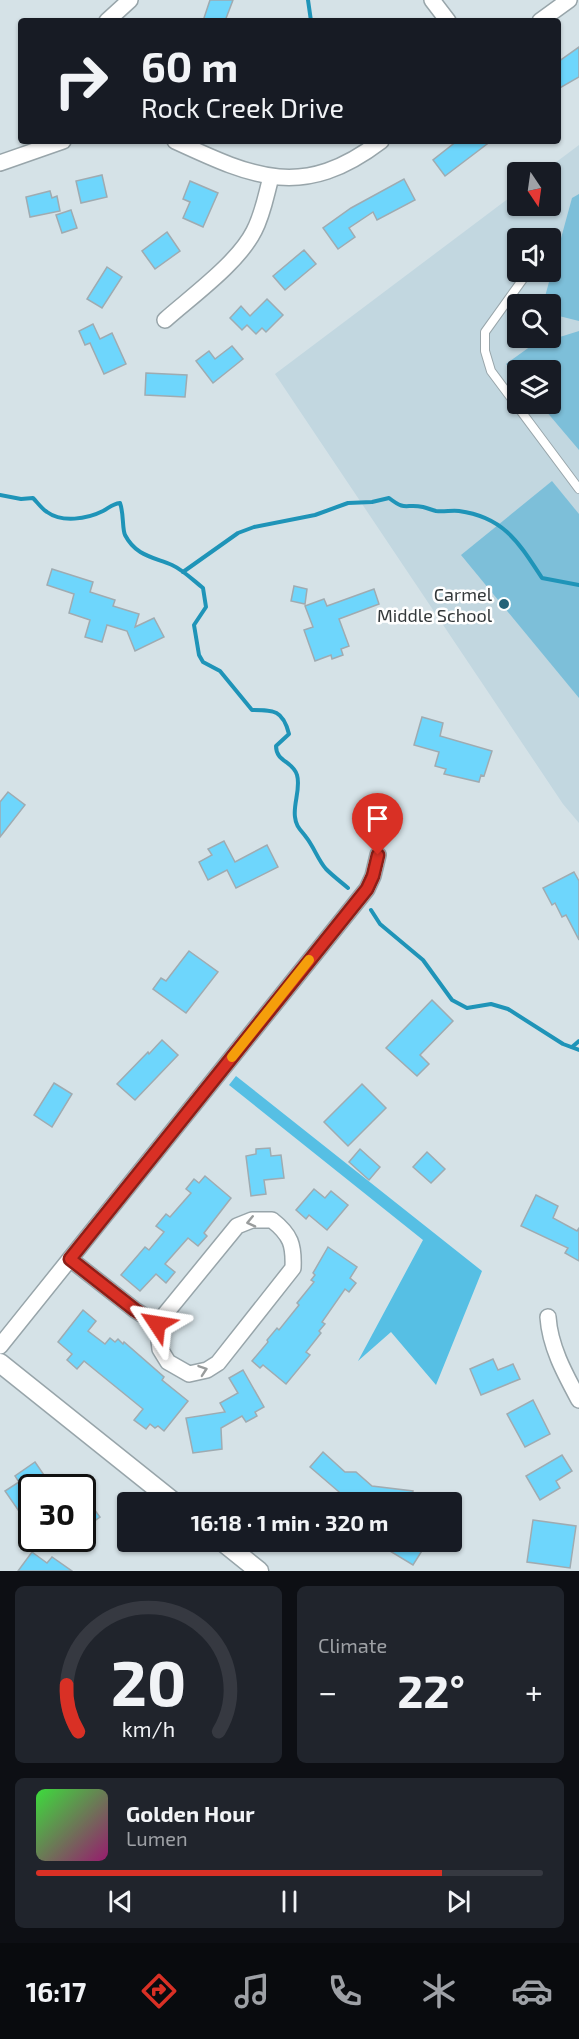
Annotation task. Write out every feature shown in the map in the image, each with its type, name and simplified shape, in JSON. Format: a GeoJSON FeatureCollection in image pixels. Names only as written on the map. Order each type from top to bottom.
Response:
{"type":"FeatureCollection","features":[{"type":"Feature","properties":{"kind":"street"},"geometry":{"type":"LineString","coordinates":[[110,18],[130,0]]}},
{"type":"Feature","properties":{"kind":"street"},"geometry":{"type":"LineString","coordinates":[[432,0],[446,18]]}},
{"type":"Feature","properties":{"kind":"street"},"geometry":{"type":"LineString","coordinates":[[544,18],[569,0]]}},
{"type":"Feature","properties":{"kind":"street"},"geometry":{"type":"LineString","coordinates":[[0,164],[55,144]]}},
{"type":"Feature","properties":{"kind":"street"},"geometry":{"type":"LineString","coordinates":[[182,144],[240,170],[271,177],[290,177],[322,172],[344,164],[377,144]]}},
{"type":"Feature","properties":{"kind":"street"},"geometry":{"type":"LineString","coordinates":[[165,321],[243,249],[254,232],[261,214],[271,177]]}},
{"type":"Feature","properties":{"kind":"street"},"geometry":{"type":"LineString","coordinates":[[0,1346],[367,889],[378,855]]}},
{"type":"Feature","properties":{"kind":"street"},"geometry":{"type":"LineString","coordinates":[[252,1220],[272,1220],[283,1228],[294,1249],[293,1268],[218,1363],[207,1370],[189,1374],[168,1362],[160,1349],[157,1324],[237,1227],[252,1220]]}},
{"type":"Feature","properties":{"kind":"street"},"geometry":{"type":"LineString","coordinates":[[70,1259],[135,1310],[157,1324]]}},
{"type":"Feature","properties":{"kind":"street"},"geometry":{"type":"LineString","coordinates":[[548,1317],[549,1332],[555,1352],[579,1400]]}},
{"type":"Feature","properties":{"kind":"street"},"geometry":{"type":"LineString","coordinates":[[0,1363],[161,1492]]}},
{"type":"Feature","properties":{"kind":"street"},"geometry":{"type":"LineString","coordinates":[[235,1552],[259,1571]]}},
{"type":"Feature","properties":{"kind":"lane"},"geometry":{"type":"LineString","coordinates":[[521,282],[486,332],[484,351],[491,371],[579,489]]}},
{"type":"Feature","properties":{"kind":"shaded area","name":"Carmel Middle School"},"geometry":{"type":"Polygon","coordinates":[[[579,145],[579,823],[563,804],[275,374],[507,200],[507,216],[561,216],[561,162],[556,162],[579,145]]]}},
{"type":"Feature","properties":{"kind":"shaded area"},"geometry":{"type":"Polygon","coordinates":[[[579,194],[579,321],[561,316],[561,294],[546,294],[549,282],[561,282],[561,238],[572,198],[579,194]]]}},
{"type":"Feature","properties":{"kind":"shaded area"},"geometry":{"type":"Polygon","coordinates":[[[579,331],[579,450],[548,414],[561,414],[561,360],[512,360],[528,348],[561,348],[561,337],[579,331]]]}},
{"type":"Feature","properties":{"kind":"shaded area"},"geometry":{"type":"Polygon","coordinates":[[[552,481],[579,514],[579,698],[461,555],[552,481]]]}},
{"type":"Feature","properties":{"kind":"shaded area"},"geometry":{"type":"Polygon","coordinates":[[[236,1076],[482,1271],[436,1385],[391,1332],[358,1361],[423,1240],[229,1085],[236,1076]]]}},
{"type":"Feature","properties":{"kind":"building"},"geometry":{"type":"Polygon","coordinates":[[[210,0],[233,0],[226,18],[204,18],[210,0]]]}},
{"type":"Feature","properties":{"kind":"building"},"geometry":{"type":"Polygon","coordinates":[[[579,47],[579,77],[561,87],[561,60],[579,47]]]}},
{"type":"Feature","properties":{"kind":"building"},"geometry":{"type":"Polygon","coordinates":[[[453,144],[487,144],[445,176],[433,160],[453,144]]]}},
{"type":"Feature","properties":{"kind":"building"},"geometry":{"type":"Polygon","coordinates":[[[102,175],[107,197],[81,203],[76,181],[102,175]]]}},
{"type":"Feature","properties":{"kind":"building"},"geometry":{"type":"Polygon","coordinates":[[[404,179],[415,200],[377,220],[373,212],[349,228],[355,237],[338,249],[323,228],[351,208],[404,179]]]}},
{"type":"Feature","properties":{"kind":"building"},"geometry":{"type":"Polygon","coordinates":[[[190,181],[218,193],[203,227],[183,218],[190,202],[183,199],[190,181]]]}},
{"type":"Feature","properties":{"kind":"building"},"geometry":{"type":"Polygon","coordinates":[[[50,191],[52,198],[57,196],[60,211],[30,217],[26,197],[50,191]]]}},
{"type":"Feature","properties":{"kind":"building"},"geometry":{"type":"Polygon","coordinates":[[[71,210],[77,228],[62,233],[56,215],[71,210]]]}},
{"type":"Feature","properties":{"kind":"building"},"geometry":{"type":"Polygon","coordinates":[[[167,232],[180,251],[155,269],[142,251],[167,232]]]}},
{"type":"Feature","properties":{"kind":"building"},"geometry":{"type":"Polygon","coordinates":[[[304,250],[316,264],[285,290],[273,276],[304,250]]]}},
{"type":"Feature","properties":{"kind":"building"},"geometry":{"type":"Polygon","coordinates":[[[107,267],[122,277],[102,308],[87,299],[107,267]]]}},
{"type":"Feature","properties":{"kind":"building"},"geometry":{"type":"Polygon","coordinates":[[[267,299],[283,315],[266,332],[262,328],[256,334],[247,325],[242,330],[230,318],[241,306],[250,316],[267,299]]]}},
{"type":"Feature","properties":{"kind":"building"},"geometry":{"type":"Polygon","coordinates":[[[93,324],[100,339],[112,333],[126,364],[104,374],[90,343],[85,345],[79,331],[93,324]]]}},
{"type":"Feature","properties":{"kind":"building"},"geometry":{"type":"Polygon","coordinates":[[[232,346],[243,359],[213,383],[196,361],[209,351],[215,359],[232,346]]]}},
{"type":"Feature","properties":{"kind":"building"},"geometry":{"type":"Polygon","coordinates":[[[146,373],[187,375],[185,397],[145,395],[146,373]]]}},
{"type":"Feature","properties":{"kind":"building"},"geometry":{"type":"Polygon","coordinates":[[[52,569],[93,582],[90,592],[115,600],[113,606],[139,614],[135,627],[154,618],[164,637],[135,651],[127,631],[107,625],[102,642],[85,637],[90,620],[69,613],[74,594],[47,585],[52,569]]]}},
{"type":"Feature","properties":{"kind":"building"},"geometry":{"type":"Polygon","coordinates":[[[294,586],[307,589],[305,604],[291,601],[294,586]]]}},
{"type":"Feature","properties":{"kind":"building"},"geometry":{"type":"Polygon","coordinates":[[[374,589],[379,604],[339,619],[349,646],[341,649],[343,655],[332,659],[331,655],[315,661],[304,630],[313,627],[305,606],[324,599],[327,606],[374,589]]]}},
{"type":"Feature","properties":{"kind":"building"},"geometry":{"type":"Polygon","coordinates":[[[422,717],[443,723],[440,736],[492,751],[484,776],[481,775],[479,782],[444,774],[446,769],[435,766],[439,752],[414,745],[422,717]]]}},
{"type":"Feature","properties":{"kind":"building"},"geometry":{"type":"Polygon","coordinates":[[[8,792],[25,805],[0,837],[0,802],[8,792]]]}},
{"type":"Feature","properties":{"kind":"building"},"geometry":{"type":"Polygon","coordinates":[[[224,841],[235,862],[267,845],[278,867],[236,888],[227,870],[208,880],[199,862],[212,855],[208,849],[224,841]]]}},
{"type":"Feature","properties":{"kind":"building"},"geometry":{"type":"Polygon","coordinates":[[[574,872],[579,881],[579,940],[566,915],[562,917],[555,903],[552,905],[543,888],[574,872]]]}},
{"type":"Feature","properties":{"kind":"building"},"geometry":{"type":"Polygon","coordinates":[[[189,951],[218,972],[186,1013],[153,989],[161,978],[166,981],[189,951]]]}},
{"type":"Feature","properties":{"kind":"building"},"geometry":{"type":"Polygon","coordinates":[[[432,1000],[453,1021],[420,1055],[429,1064],[417,1076],[386,1048],[432,1000]]]}},
{"type":"Feature","properties":{"kind":"building"},"geometry":{"type":"Polygon","coordinates":[[[162,1040],[178,1055],[135,1100],[117,1084],[162,1040]]]}},
{"type":"Feature","properties":{"kind":"building"},"geometry":{"type":"Polygon","coordinates":[[[54,1083],[72,1094],[52,1127],[34,1115],[54,1083]]]}},
{"type":"Feature","properties":{"kind":"building"},"geometry":{"type":"Polygon","coordinates":[[[362,1084],[386,1108],[348,1146],[324,1122],[362,1084]]]}},
{"type":"Feature","properties":{"kind":"building"},"geometry":{"type":"Polygon","coordinates":[[[270,1148],[271,1156],[281,1155],[284,1178],[264,1180],[266,1194],[251,1196],[246,1156],[256,1154],[256,1149],[270,1148]]]}},
{"type":"Feature","properties":{"kind":"building"},"geometry":{"type":"Polygon","coordinates":[[[360,1149],[380,1167],[369,1180],[349,1162],[360,1149]]]}},
{"type":"Feature","properties":{"kind":"building"},"geometry":{"type":"Polygon","coordinates":[[[427,1152],[445,1169],[431,1183],[413,1167],[427,1152]]]}},
{"type":"Feature","properties":{"kind":"building"},"geometry":{"type":"Polygon","coordinates":[[[205,1176],[231,1198],[204,1233],[207,1236],[198,1246],[188,1238],[165,1264],[175,1272],[166,1283],[156,1274],[140,1291],[121,1275],[145,1247],[149,1250],[164,1232],[156,1226],[166,1214],[170,1217],[191,1193],[186,1189],[194,1179],[199,1183],[205,1176]]]}},
{"type":"Feature","properties":{"kind":"building"},"geometry":{"type":"Polygon","coordinates":[[[314,1189],[325,1198],[331,1191],[348,1205],[327,1230],[309,1215],[306,1219],[296,1210],[314,1189]]]}},
{"type":"Feature","properties":{"kind":"building"},"geometry":{"type":"Polygon","coordinates":[[[536,1195],[558,1206],[553,1218],[577,1231],[579,1228],[579,1261],[565,1253],[568,1248],[521,1226],[536,1195]]]}},
{"type":"Feature","properties":{"kind":"building"},"geometry":{"type":"Polygon","coordinates":[[[328,1247],[357,1267],[350,1278],[356,1283],[349,1292],[345,1289],[322,1322],[325,1324],[319,1331],[321,1333],[306,1352],[310,1355],[286,1384],[263,1365],[260,1368],[252,1361],[277,1328],[279,1330],[299,1305],[297,1303],[314,1282],[311,1280],[315,1275],[313,1273],[328,1247]]]}},
{"type":"Feature","properties":{"kind":"building"},"geometry":{"type":"Polygon","coordinates":[[[83,1310],[96,1321],[88,1331],[105,1344],[110,1338],[115,1342],[118,1339],[123,1344],[124,1342],[164,1377],[162,1380],[188,1401],[164,1431],[150,1424],[146,1429],[134,1420],[143,1409],[84,1361],[77,1369],[67,1360],[72,1354],[58,1342],[83,1310]]]}},
{"type":"Feature","properties":{"kind":"building"},"geometry":{"type":"Polygon","coordinates":[[[493,1359],[498,1370],[513,1364],[520,1379],[481,1395],[470,1369],[493,1359]]]}},
{"type":"Feature","properties":{"kind":"building"},"geometry":{"type":"Polygon","coordinates":[[[243,1370],[264,1407],[255,1412],[257,1416],[246,1422],[242,1416],[221,1428],[222,1449],[193,1453],[186,1418],[225,1412],[220,1403],[238,1393],[229,1378],[243,1370]]]}},
{"type":"Feature","properties":{"kind":"building"},"geometry":{"type":"Polygon","coordinates":[[[533,1400],[550,1434],[525,1447],[507,1414],[533,1400]]]}},
{"type":"Feature","properties":{"kind":"building"},"geometry":{"type":"Polygon","coordinates":[[[323,1452],[345,1472],[356,1472],[372,1486],[413,1492],[339,1492],[310,1467],[323,1452]]]}},
{"type":"Feature","properties":{"kind":"building"},"geometry":{"type":"Polygon","coordinates":[[[562,1455],[572,1471],[556,1481],[560,1488],[540,1500],[526,1476],[562,1455]]]}},
{"type":"Feature","properties":{"kind":"building"},"geometry":{"type":"Polygon","coordinates":[[[35,1462],[43,1474],[18,1474],[18,1480],[15,1476],[35,1462]]]}},
{"type":"Feature","properties":{"kind":"building"},"geometry":{"type":"Polygon","coordinates":[[[18,1483],[18,1510],[5,1491],[18,1483]]]}},
{"type":"Feature","properties":{"kind":"building"},"geometry":{"type":"Polygon","coordinates":[[[533,1520],[576,1526],[570,1568],[527,1562],[533,1520]]]}},
{"type":"Feature","properties":{"kind":"building"},"geometry":{"type":"Polygon","coordinates":[[[32,1552],[47,1563],[52,1557],[72,1571],[18,1571],[32,1552]]]}},
{"type":"Feature","properties":{"kind":"building"},"geometry":{"type":"Polygon","coordinates":[[[392,1552],[421,1552],[413,1565],[392,1552]]]}},
{"type":"Feature","properties":{"kind":"waterway"},"geometry":{"type":"LineString","coordinates":[[308,0],[311,18]]}},
{"type":"Feature","properties":{"kind":"waterway"},"geometry":{"type":"LineString","coordinates":[[0,495],[21,499],[33,498],[47,512],[67,519],[90,516],[120,503],[125,535],[129,542],[145,555],[176,567],[203,588],[206,607],[194,625],[199,655],[203,662],[220,671],[252,710],[272,711],[284,720],[289,734],[276,746],[279,755],[295,770],[297,775],[296,823],[326,869],[348,888]]}},
{"type":"Feature","properties":{"kind":"waterway"},"geometry":{"type":"LineString","coordinates":[[183,572],[238,533],[254,527],[315,515],[348,503],[372,502],[389,498],[403,506],[417,506],[436,511],[459,511],[488,519],[509,534],[542,578],[579,585]]}},
{"type":"Feature","properties":{"kind":"waterway"},"geometry":{"type":"LineString","coordinates":[[371,910],[380,924],[423,960],[452,1000],[467,1008],[491,1004],[508,1009],[563,1044],[579,1050]]}},
{"type":"Feature","properties":{"kind":"waterway"},"geometry":{"type":"LineString","coordinates":[[572,1047],[579,1041]]}},
{"type":"Feature","properties":{"kind":"slow traffic"},"geometry":{"type":"LineString","coordinates":[[232,1057],[309,960]]}},
{"type":"Feature","properties":{"kind":"place","name":"Carmel Middle School"},"geometry":{"type":"Point","coordinates":[504,604]}},
{"type":"Feature","properties":{"kind":"route"},"geometry":{"type":"LineString","coordinates":[[157,1324],[135,1310],[70,1259],[367,889],[378,855]]}}]}
